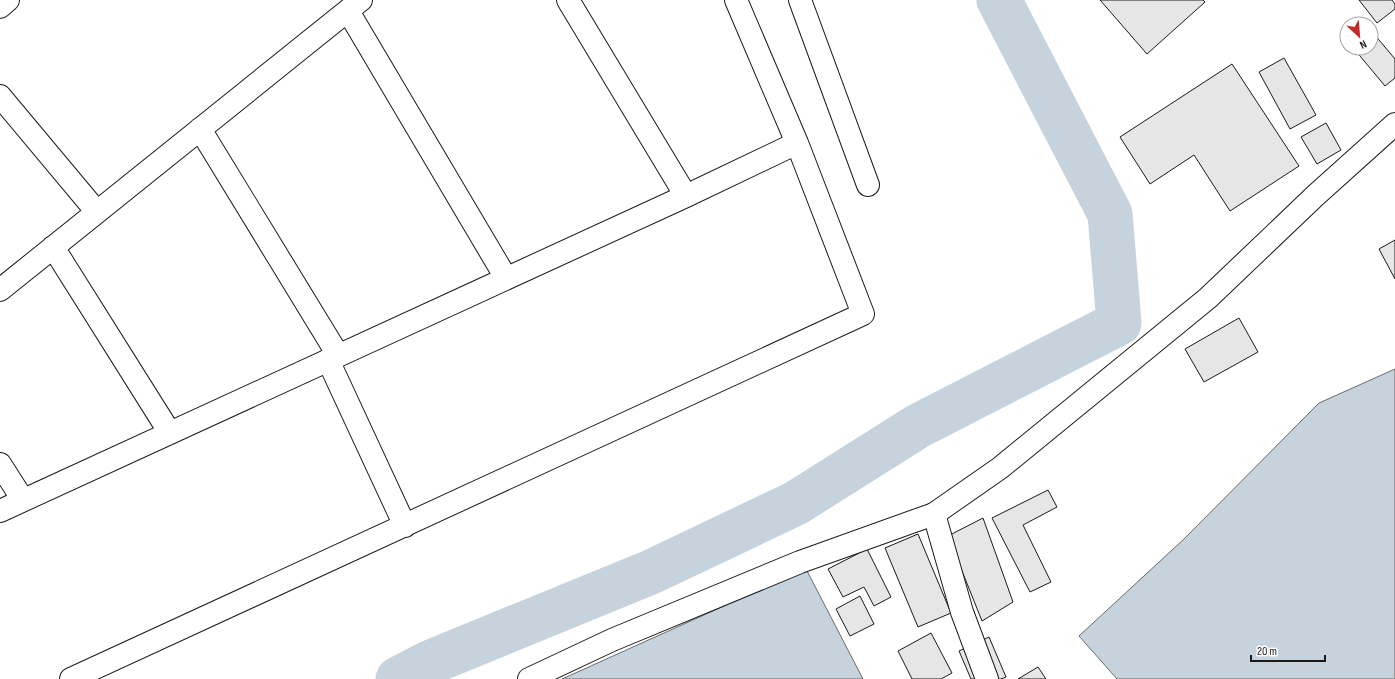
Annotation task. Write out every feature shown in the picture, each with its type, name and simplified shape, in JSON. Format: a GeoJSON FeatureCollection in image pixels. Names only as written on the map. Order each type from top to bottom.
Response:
{"type":"FeatureCollection","features":[{"type":"Feature","properties":{"kind":"street"},"geometry":{"type":"LineString","coordinates":[[0,7],[8,0]]}},
{"type":"Feature","properties":{"kind":"street"},"geometry":{"type":"LineString","coordinates":[[568,0],[686,196]]}},
{"type":"Feature","properties":{"kind":"street"},"geometry":{"type":"LineString","coordinates":[[71,679],[863,314],[797,142],[736,0]]}},
{"type":"Feature","properties":{"kind":"street"},"geometry":{"type":"LineString","coordinates":[[800,0],[868,185]]}},
{"type":"Feature","properties":{"kind":"street"},"geometry":{"type":"LineString","coordinates":[[0,290],[354,5],[506,278]]}},
{"type":"Feature","properties":{"kind":"street"},"geometry":{"type":"LineString","coordinates":[[0,96],[97,212]]}},
{"type":"Feature","properties":{"kind":"street"},"geometry":{"type":"LineString","coordinates":[[529,679],[612,640],[800,562],[934,514],[1000,468],[1208,298],[1316,195],[1395,124]]}},
{"type":"Feature","properties":{"kind":"street"},"geometry":{"type":"LineString","coordinates":[[200,129],[333,358],[405,526]]}},
{"type":"Feature","properties":{"kind":"street"},"geometry":{"type":"LineString","coordinates":[[0,511],[686,196],[797,142]]}},
{"type":"Feature","properties":{"kind":"street"},"geometry":{"type":"LineString","coordinates":[[53,247],[170,433]]}},
{"type":"Feature","properties":{"kind":"street"},"geometry":{"type":"LineString","coordinates":[[0,464],[23,500]]}},
{"type":"Feature","properties":{"kind":"street"},"geometry":{"type":"LineString","coordinates":[[934,514],[962,612],[987,679]]}},
{"type":"Feature","properties":{"kind":"shaded area"},"geometry":{"type":"Polygon","coordinates":[[[1395,369],[1395,679],[1117,679],[1079,636],[1184,539],[1319,403],[1395,369]]]}},
{"type":"Feature","properties":{"kind":"shaded area"},"geometry":{"type":"Polygon","coordinates":[[[806,569],[863,679],[562,679],[806,569]]]}},
{"type":"Feature","properties":{"kind":"building"},"geometry":{"type":"Polygon","coordinates":[[[1100,0],[1203,0],[1205,2],[1147,54],[1100,0]]]}},
{"type":"Feature","properties":{"kind":"building"},"geometry":{"type":"Polygon","coordinates":[[[1359,0],[1392,0],[1395,4],[1395,9],[1379,21],[1379,16],[1372,16],[1359,0]]]}},
{"type":"Feature","properties":{"kind":"building"},"geometry":{"type":"Polygon","coordinates":[[[1379,40],[1395,59],[1395,78],[1385,86],[1360,56],[1379,56],[1379,40]]]}},
{"type":"Feature","properties":{"kind":"building"},"geometry":{"type":"Polygon","coordinates":[[[1284,58],[1316,115],[1290,129],[1259,72],[1284,58]]]}},
{"type":"Feature","properties":{"kind":"building"},"geometry":{"type":"Polygon","coordinates":[[[1232,64],[1299,166],[1230,211],[1194,155],[1150,184],[1120,137],[1232,64]]]}},
{"type":"Feature","properties":{"kind":"building"},"geometry":{"type":"Polygon","coordinates":[[[1326,123],[1341,150],[1317,164],[1301,137],[1326,123]]]}},
{"type":"Feature","properties":{"kind":"building"},"geometry":{"type":"Polygon","coordinates":[[[1395,240],[1395,279],[1379,249],[1395,240]]]}},
{"type":"Feature","properties":{"kind":"building"},"geometry":{"type":"Polygon","coordinates":[[[1239,318],[1258,352],[1204,382],[1185,349],[1239,318]]]}},
{"type":"Feature","properties":{"kind":"building"},"geometry":{"type":"Polygon","coordinates":[[[1048,490],[1057,507],[1023,525],[1051,582],[1030,592],[992,518],[1048,490]]]}},
{"type":"Feature","properties":{"kind":"building"},"geometry":{"type":"Polygon","coordinates":[[[983,518],[1013,602],[982,621],[948,536],[983,518]]]}},
{"type":"Feature","properties":{"kind":"building"},"geometry":{"type":"Polygon","coordinates":[[[918,534],[951,613],[918,627],[885,548],[918,534]]]}},
{"type":"Feature","properties":{"kind":"building"},"geometry":{"type":"Polygon","coordinates":[[[867,549],[891,597],[874,606],[864,587],[843,597],[828,569],[867,549]]]}},
{"type":"Feature","properties":{"kind":"building"},"geometry":{"type":"Polygon","coordinates":[[[860,596],[874,624],[850,636],[836,609],[860,596]]]}},
{"type":"Feature","properties":{"kind":"building"},"geometry":{"type":"Polygon","coordinates":[[[931,633],[952,673],[941,679],[912,679],[898,651],[931,633]]]}},
{"type":"Feature","properties":{"kind":"building"},"geometry":{"type":"Polygon","coordinates":[[[989,637],[1006,677],[1001,679],[971,679],[959,651],[989,637]]]}},
{"type":"Feature","properties":{"kind":"building"},"geometry":{"type":"Polygon","coordinates":[[[1038,667],[1046,679],[1018,679],[1038,667]]]}},
{"type":"Feature","properties":{"kind":"waterway"},"geometry":{"type":"LineString","coordinates":[[398,679],[431,662],[651,572],[796,503],[918,426],[1119,323],[1110,214],[999,0]]}}]}
